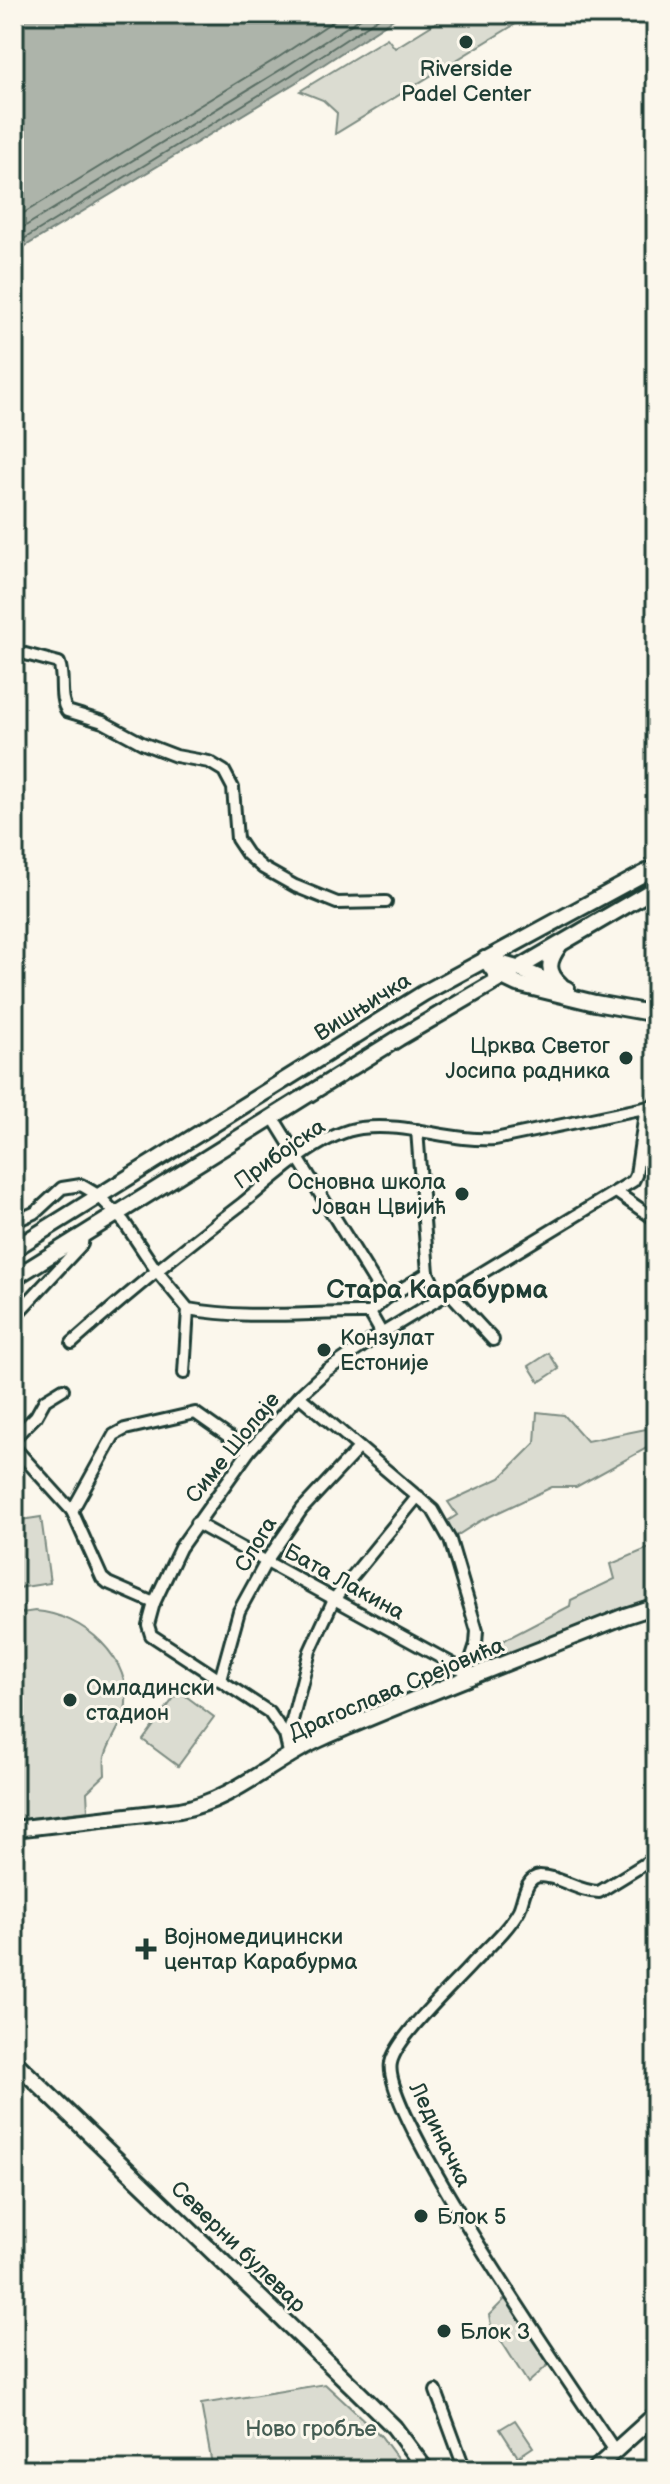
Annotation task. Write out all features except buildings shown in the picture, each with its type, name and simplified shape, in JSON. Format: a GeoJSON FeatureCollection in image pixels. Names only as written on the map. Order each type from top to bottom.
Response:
{"type":"FeatureCollection","features":[{"type":"Feature","properties":{"kind":"main road","name":"Вишњичка"},"geometry":{"type":"LineString","coordinates":[[14,1249],[398,1009],[656,867]]}},
{"type":"Feature","properties":{"kind":"main road","name":"Вишњичка"},"geometry":{"type":"LineString","coordinates":[[14,1278],[272,1116],[656,888]]}},
{"type":"Feature","properties":{"kind":"main road"},"geometry":{"type":"LineString","coordinates":[[559,946],[551,957],[550,971],[554,980],[564,988]]}},
{"type":"Feature","properties":{"kind":"main road"},"geometry":{"type":"LineString","coordinates":[[485,959],[517,968],[606,1003]]}},
{"type":"Feature","properties":{"kind":"main road"},"geometry":{"type":"LineString","coordinates":[[485,959],[500,978],[536,989],[656,1014]]}},
{"type":"Feature","properties":{"kind":"main road","name":"Драгослава Срејовића"},"geometry":{"type":"LineString","coordinates":[[14,1829],[196,1807],[230,1794],[320,1740],[468,1675],[653,1606]]}},
{"type":"Feature","properties":{"kind":"main road","name":"Северни булевар"},"geometry":{"type":"LineString","coordinates":[[14,2061],[394,2427],[426,2470]]}},
{"type":"Feature","properties":{"kind":"main road"},"geometry":{"type":"LineString","coordinates":[[594,2470],[656,2414]]}},
{"type":"Feature","properties":{"kind":"street"},"geometry":{"type":"LineString","coordinates":[[14,651],[59,663],[62,672],[60,686],[67,711],[103,722],[142,743],[176,756],[209,762],[224,771],[233,788],[237,839],[247,854],[263,868],[295,886],[337,903],[386,902]]}},
{"type":"Feature","properties":{"kind":"street"},"geometry":{"type":"LineString","coordinates":[[653,1104],[644,1117],[635,1177],[616,1192],[656,1220]]}},
{"type":"Feature","properties":{"kind":"street","name":"Прибојска"},"geometry":{"type":"LineString","coordinates":[[72,1343],[156,1270],[298,1159],[349,1130],[390,1126],[474,1139],[495,1139],[653,1104]]}},
{"type":"Feature","properties":{"kind":"street"},"geometry":{"type":"LineString","coordinates":[[272,1116],[385,1299]]}},
{"type":"Feature","properties":{"kind":"street"},"geometry":{"type":"LineString","coordinates":[[417,1130],[428,1273],[444,1294],[493,1340]]}},
{"type":"Feature","properties":{"kind":"street"},"geometry":{"type":"LineString","coordinates":[[14,1222],[36,1212],[57,1191],[69,1185],[81,1185],[98,1195],[116,1212],[156,1270],[188,1309],[220,1315],[370,1313],[385,1299],[428,1273]]}},
{"type":"Feature","properties":{"kind":"street","name":"Симе Шолаје"},"geometry":{"type":"LineString","coordinates":[[154,1603],[196,1523],[249,1451],[326,1371],[444,1294],[616,1192]]}},
{"type":"Feature","properties":{"kind":"street"},"geometry":{"type":"LineString","coordinates":[[14,1317],[82,1244],[82,1234]]}},
{"type":"Feature","properties":{"kind":"street"},"geometry":{"type":"LineString","coordinates":[[184,1373],[188,1309]]}},
{"type":"Feature","properties":{"kind":"street"},"geometry":{"type":"LineString","coordinates":[[370,1313],[382,1334]]}},
{"type":"Feature","properties":{"kind":"street"},"geometry":{"type":"LineString","coordinates":[[14,1438],[36,1416],[45,1400],[63,1389]]}},
{"type":"Feature","properties":{"kind":"street"},"geometry":{"type":"LineString","coordinates":[[299,1396],[358,1449],[418,1496],[443,1524],[465,1587],[477,1637],[468,1675]]}},
{"type":"Feature","properties":{"kind":"street"},"geometry":{"type":"LineString","coordinates":[[72,1511],[110,1439],[125,1429],[195,1413],[249,1451]]}},
{"type":"Feature","properties":{"kind":"street"},"geometry":{"type":"LineString","coordinates":[[14,1447],[72,1511],[102,1578],[154,1603],[148,1625],[151,1635],[269,1712],[281,1728],[290,1757]]}},
{"type":"Feature","properties":{"kind":"street","name":"Слога"},"geometry":{"type":"LineString","coordinates":[[220,1680],[239,1611],[267,1560],[302,1509],[358,1449]]}},
{"type":"Feature","properties":{"kind":"street"},"geometry":{"type":"LineString","coordinates":[[287,1741],[310,1651],[334,1599],[418,1496]]}},
{"type":"Feature","properties":{"kind":"street","name":"Бата Лакина"},"geometry":{"type":"LineString","coordinates":[[196,1523],[468,1675]]}},
{"type":"Feature","properties":{"kind":"street","name":"Лединачка"},"geometry":{"type":"LineString","coordinates":[[615,2451],[446,2194],[418,2139],[390,2071],[394,2055],[412,2029],[516,1914],[531,1880],[539,1876],[552,1878],[599,1892],[656,1857]]}},
{"type":"Feature","properties":{"kind":"street"},"geometry":{"type":"LineString","coordinates":[[436,2391],[465,2470]]}},
{"type":"Feature","properties":{"kind":"green space"},"geometry":{"type":"Polygon","coordinates":[[[450,14],[532,14],[335,134],[337,113],[323,100],[300,91],[387,38],[395,48],[450,14]]]}},
{"type":"Feature","properties":{"kind":"green space"},"geometry":{"type":"Polygon","coordinates":[[[549,1353],[559,1369],[539,1382],[529,1366],[549,1353]]]}},
{"type":"Feature","properties":{"kind":"green space"},"geometry":{"type":"Polygon","coordinates":[[[537,1412],[564,1415],[587,1441],[656,1427],[656,1443],[576,1487],[552,1487],[480,1521],[450,1540],[443,1524],[457,1515],[448,1502],[500,1478],[535,1443],[537,1412]]]}},
{"type":"Feature","properties":{"kind":"green space"},"geometry":{"type":"Polygon","coordinates":[[[41,1517],[50,1583],[18,1588],[14,1521],[41,1517]]]}},
{"type":"Feature","properties":{"kind":"green space"},"geometry":{"type":"Polygon","coordinates":[[[656,1545],[656,1596],[479,1667],[485,1650],[570,1606],[571,1600],[615,1579],[611,1564],[656,1545]]]}},
{"type":"Feature","properties":{"kind":"green space","name":"Омладински стадион"},"geometry":{"type":"Polygon","coordinates":[[[35,1611],[70,1620],[101,1642],[122,1673],[126,1692],[125,1711],[107,1751],[105,1775],[87,1792],[88,1811],[14,1820],[14,1614],[35,1611]]]}},
{"type":"Feature","properties":{"kind":"green space"},"geometry":{"type":"Polygon","coordinates":[[[179,1691],[214,1717],[178,1766],[143,1740],[179,1691]]]}},
{"type":"Feature","properties":{"kind":"green space"},"geometry":{"type":"Polygon","coordinates":[[[506,2298],[549,2364],[528,2383],[491,2325],[489,2315],[506,2298]]]}},
{"type":"Feature","properties":{"kind":"green space","name":"Ново гробље"},"geometry":{"type":"Polygon","coordinates":[[[325,2384],[381,2436],[406,2470],[213,2470],[201,2404],[325,2384]]]}},
{"type":"Feature","properties":{"kind":"green space"},"geometry":{"type":"Polygon","coordinates":[[[515,2420],[533,2447],[518,2457],[500,2429],[515,2420]]]}},
{"type":"Feature","properties":{"kind":"water"},"geometry":{"type":"Polygon","coordinates":[[[14,14],[401,14],[295,83],[14,253],[14,14]]]}},
{"type":"Feature","properties":{"kind":"place","name":"Riverside Padel Center"},"geometry":{"type":"Point","coordinates":[466,42]}},
{"type":"Feature","properties":{"kind":"place","name":"Црква Светог Јосипа радника"},"geometry":{"type":"Point","coordinates":[626,1058]}},
{"type":"Feature","properties":{"kind":"place","name":"Основна школа Јован Цвијић"},"geometry":{"type":"Point","coordinates":[462,1194]}},
{"type":"Feature","properties":{"kind":"place","name":"Конзулат Естоније"},"geometry":{"type":"Point","coordinates":[324,1350]}},
{"type":"Feature","properties":{"kind":"place","name":"Омладински стадион"},"geometry":{"type":"Point","coordinates":[70,1700]}},
{"type":"Feature","properties":{"kind":"place","name":"Војномедицински центар Карабурма"},"geometry":{"type":"Point","coordinates":[146,1949]}},
{"type":"Feature","properties":{"kind":"place","name":"Блок 5"},"geometry":{"type":"Point","coordinates":[421,2216]}},
{"type":"Feature","properties":{"kind":"place","name":"Блок 3"},"geometry":{"type":"Point","coordinates":[444,2331]}},
{"type":"Feature","properties":{"kind":"district","name":"Стара Карабурма"},"geometry":{"type":"Point","coordinates":[437,1289]}}]}
